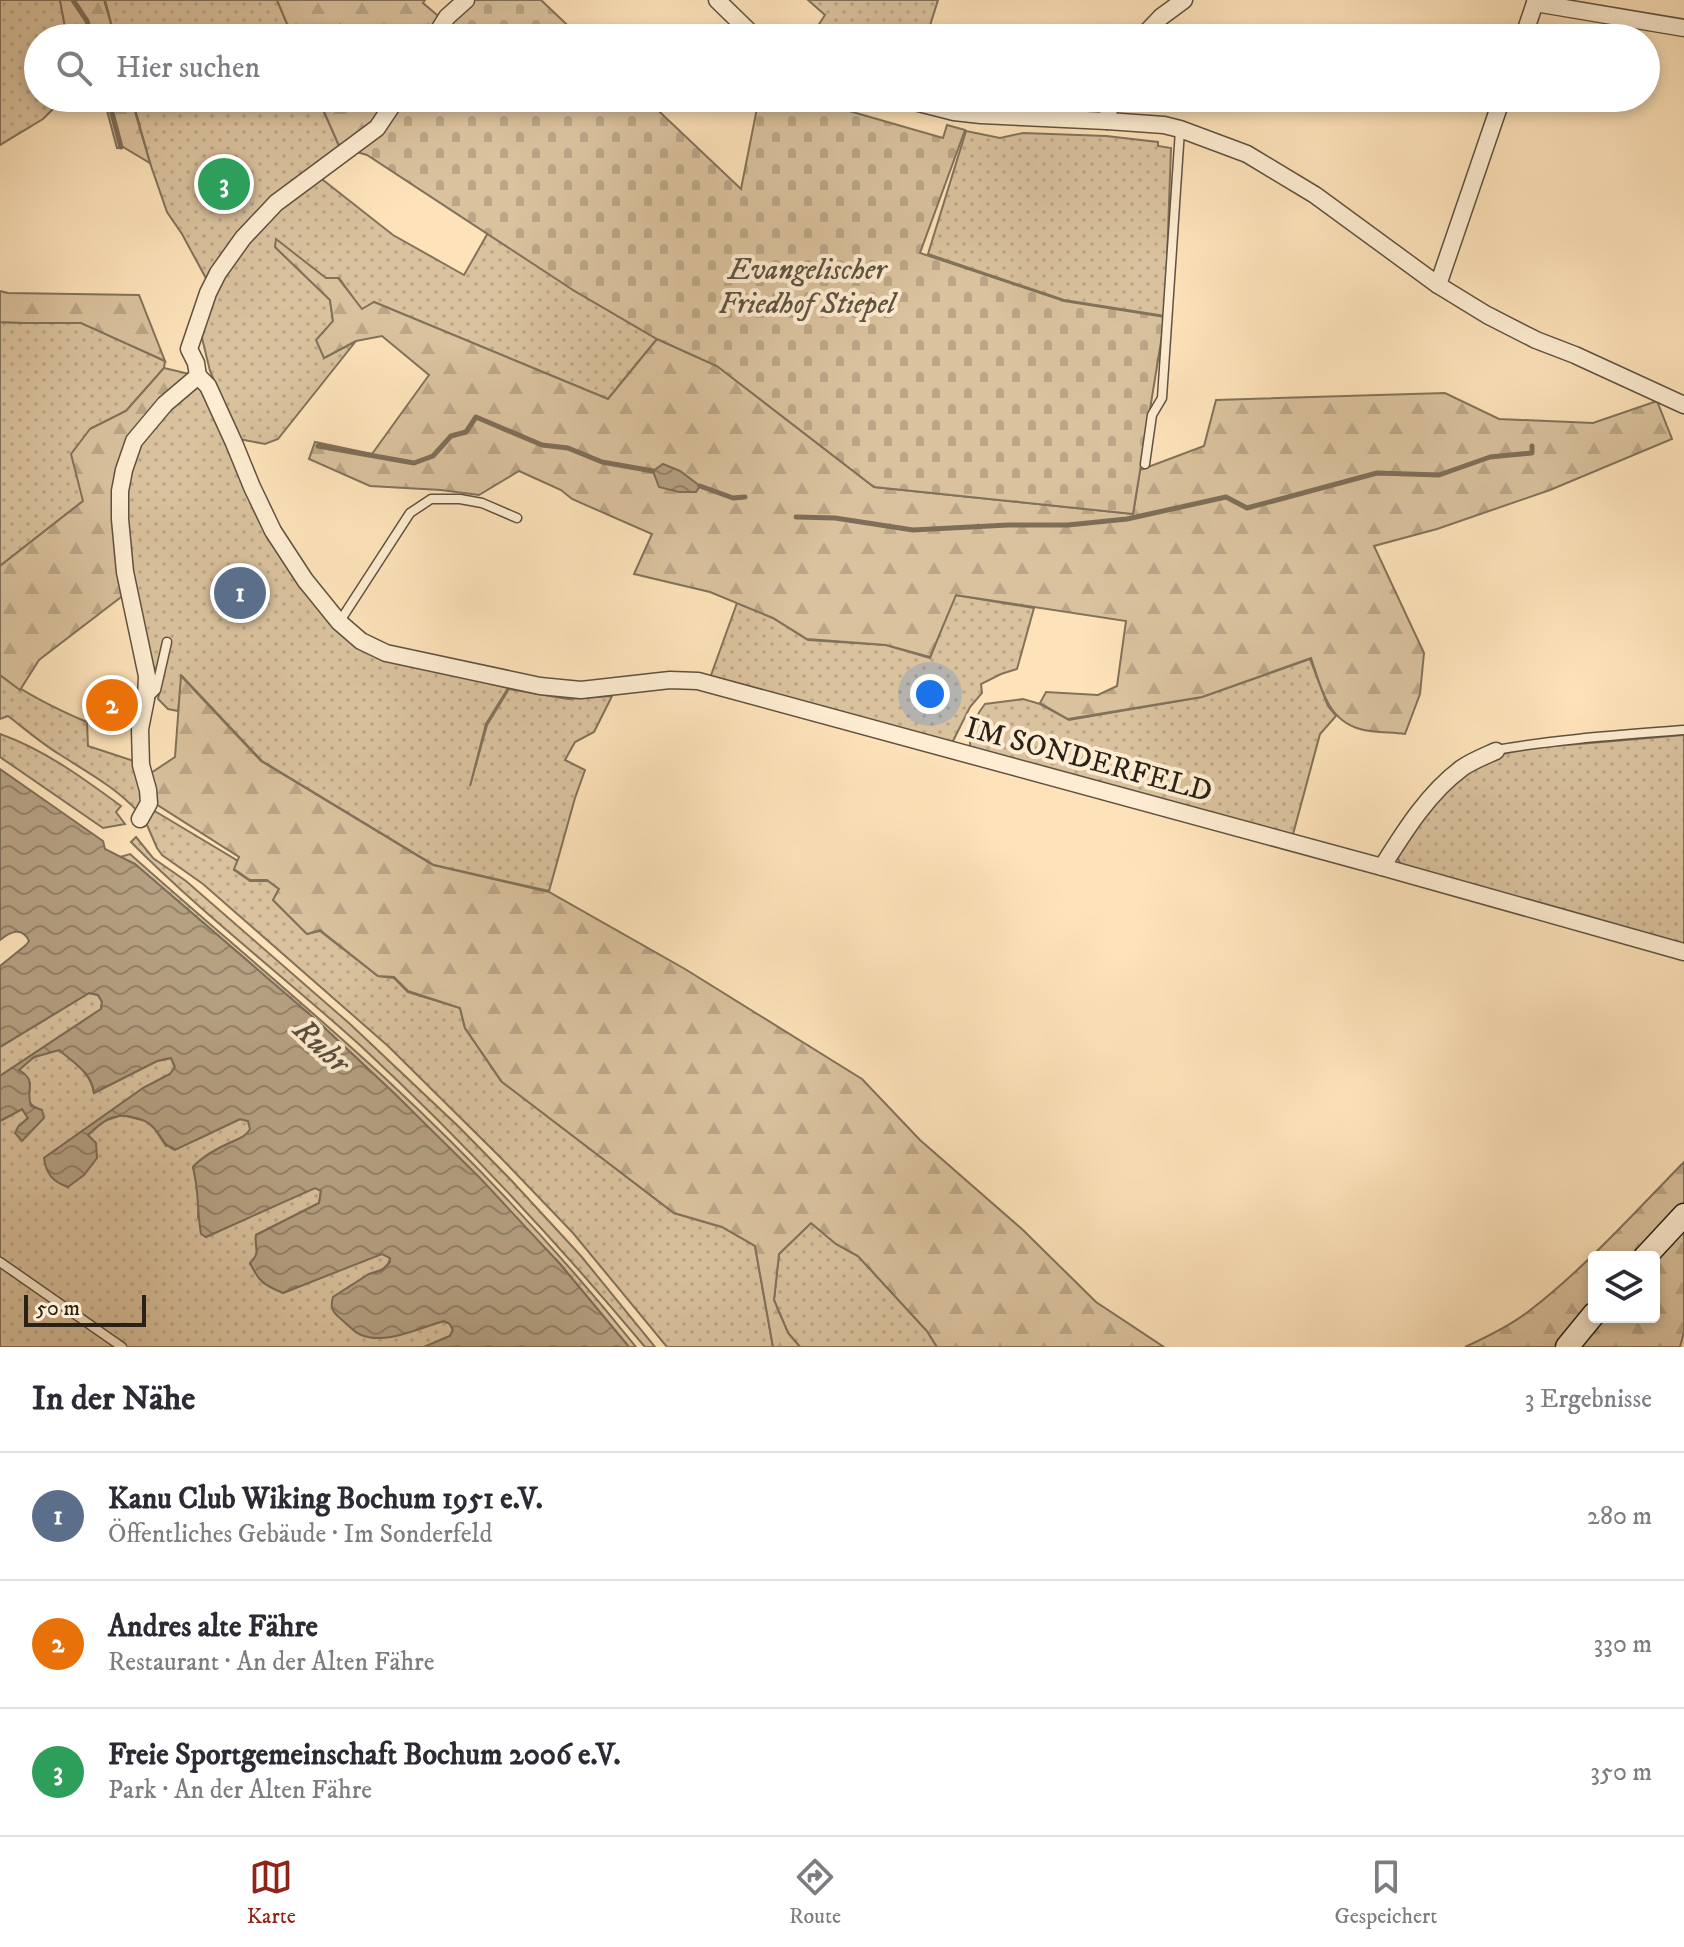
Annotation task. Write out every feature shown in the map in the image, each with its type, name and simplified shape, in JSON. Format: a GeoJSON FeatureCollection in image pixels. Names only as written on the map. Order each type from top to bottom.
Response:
{"type":"FeatureCollection","features":[{"type":"Feature","properties":{"kind":"main road"},"geometry":{"type":"LineString","coordinates":[[1651,1251],[1684,1215]]}},
{"type":"Feature","properties":{"kind":"main road"},"geometry":{"type":"LineString","coordinates":[[1567,1347],[1588,1321]]}},
{"type":"Feature","properties":{"kind":"street"},"geometry":{"type":"LineString","coordinates":[[443,24],[466,0]]}},
{"type":"Feature","properties":{"kind":"street"},"geometry":{"type":"LineString","coordinates":[[717,0],[742,24]]}},
{"type":"Feature","properties":{"kind":"street"},"geometry":{"type":"LineString","coordinates":[[1154,24],[1184,0]]}},
{"type":"Feature","properties":{"kind":"street"},"geometry":{"type":"LineString","coordinates":[[1528,24],[1535,1],[1684,28]]}},
{"type":"Feature","properties":{"kind":"street"},"geometry":{"type":"LineString","coordinates":[[140,819],[149,803],[141,765],[140,729],[147,676],[125,572],[120,519],[120,491],[134,441],[165,404],[198,376],[189,349],[208,293],[243,238],[276,203],[377,128],[388,112]]}},
{"type":"Feature","properties":{"kind":"street"},"geometry":{"type":"LineString","coordinates":[[958,112],[1164,125],[1247,154],[1315,195],[1438,285],[1487,315],[1684,405]]}},
{"type":"Feature","properties":{"kind":"street"},"geometry":{"type":"LineString","coordinates":[[1107,121],[1109,112]]}},
{"type":"Feature","properties":{"kind":"street"},"geometry":{"type":"LineString","coordinates":[[1438,285],[1497,112]]}},
{"type":"Feature","properties":{"kind":"street","name":"IM SONDERFELD"},"geometry":{"type":"LineString","coordinates":[[198,376],[208,386],[273,531],[305,580],[339,622],[361,641],[386,653],[540,686],[581,690],[670,680],[698,681],[1684,952]]}},
{"type":"Feature","properties":{"kind":"street"},"geometry":{"type":"LineString","coordinates":[[1382,867],[1406,829],[1437,791],[1462,767],[1496,751]]}},
{"type":"Feature","properties":{"kind":"lane"},"geometry":{"type":"LineString","coordinates":[[1145,464],[1152,415],[1162,398],[1180,129]]}},
{"type":"Feature","properties":{"kind":"lane"},"geometry":{"type":"LineString","coordinates":[[339,622],[410,513],[431,499],[482,503],[517,518]]}},
{"type":"Feature","properties":{"kind":"lane"},"geometry":{"type":"LineString","coordinates":[[146,699],[156,690],[167,642]]}},
{"type":"Feature","properties":{"kind":"lane"},"geometry":{"type":"LineString","coordinates":[[1496,751],[1560,741],[1684,730]]}},
{"type":"Feature","properties":{"kind":"lane"},"geometry":{"type":"LineString","coordinates":[[0,1262],[122,1347]]}},
{"type":"Feature","properties":{"kind":"green space"},"geometry":{"type":"Polygon","coordinates":[[[0,0],[60,0],[64,24],[24,24],[24,112],[50,112],[0,145],[0,0]]]}},
{"type":"Feature","properties":{"kind":"green space"},"geometry":{"type":"Polygon","coordinates":[[[60,0],[104,0],[111,24],[64,24],[60,0]]]}},
{"type":"Feature","properties":{"kind":"green space"},"geometry":{"type":"Polygon","coordinates":[[[105,0],[277,0],[287,24],[111,24],[105,0]]]}},
{"type":"Feature","properties":{"kind":"green space"},"geometry":{"type":"Polygon","coordinates":[[[277,0],[425,0],[423,3],[443,20],[441,24],[287,24],[277,0]]]}},
{"type":"Feature","properties":{"kind":"green space"},"geometry":{"type":"Polygon","coordinates":[[[472,0],[541,0],[566,24],[451,24],[472,0]]]}},
{"type":"Feature","properties":{"kind":"green space"},"geometry":{"type":"Polygon","coordinates":[[[808,0],[938,0],[930,24],[819,24],[825,15],[808,0]]]}},
{"type":"Feature","properties":{"kind":"green space"},"geometry":{"type":"Polygon","coordinates":[[[107,112],[135,112],[150,163],[123,147],[117,148],[107,112]]]}},
{"type":"Feature","properties":{"kind":"green space"},"geometry":{"type":"Polygon","coordinates":[[[136,112],[324,112],[340,148],[208,282],[167,212],[136,112]]]}},
{"type":"Feature","properties":{"kind":"green space"},"geometry":{"type":"Polygon","coordinates":[[[324,112],[385,112],[374,128],[340,148],[324,112]]]}},
{"type":"Feature","properties":{"kind":"green space","name":"Evangelischer Friedhof Stiepel"},"geometry":{"type":"Polygon","coordinates":[[[388,112],[660,112],[741,189],[756,112],[853,112],[943,138],[947,125],[965,130],[920,253],[1064,301],[1165,317],[1133,514],[874,487],[717,366],[657,339],[573,290],[367,155],[353,151],[388,112]]]}},
{"type":"Feature","properties":{"kind":"green space"},"geometry":{"type":"Polygon","coordinates":[[[966,131],[1000,138],[1023,133],[1106,136],[1158,142],[1158,146],[1171,148],[1165,316],[1064,300],[928,254],[966,131]]]}},
{"type":"Feature","properties":{"kind":"green space"},"geometry":{"type":"Polygon","coordinates":[[[318,176],[393,235],[464,275],[489,231],[573,290],[657,339],[608,399],[374,302],[362,310],[339,278],[326,278],[275,247],[330,300],[333,321],[324,358],[356,341],[278,439],[265,444],[239,439],[210,371],[202,338],[205,313],[219,278],[277,206],[318,176]]]}},
{"type":"Feature","properties":{"kind":"green space"},"geometry":{"type":"Polygon","coordinates":[[[276,239],[326,278],[338,278],[362,309],[374,302],[608,399],[657,339],[717,366],[874,487],[1133,514],[1140,470],[1204,446],[1216,400],[1445,393],[1499,419],[1593,423],[1657,401],[1672,439],[1550,490],[1437,529],[1374,546],[1424,653],[1420,694],[1405,734],[1360,729],[1340,718],[1322,691],[1311,658],[1202,697],[1068,719],[1040,703],[1046,692],[1098,695],[1117,686],[1126,621],[956,595],[930,657],[886,645],[807,639],[773,618],[710,592],[634,574],[652,534],[572,499],[561,490],[519,471],[479,495],[370,486],[309,459],[315,442],[372,454],[429,375],[382,336],[356,341],[324,358],[316,340],[333,321],[330,300],[275,247],[276,239]]]}},
{"type":"Feature","properties":{"kind":"green space"},"geometry":{"type":"Polygon","coordinates":[[[0,291],[139,295],[165,361],[81,323],[0,322],[0,291]]]}},
{"type":"Feature","properties":{"kind":"green space"},"geometry":{"type":"Polygon","coordinates":[[[0,322],[81,322],[165,361],[164,368],[126,411],[90,429],[83,501],[0,566],[0,322]]]}},
{"type":"Feature","properties":{"kind":"green space"},"geometry":{"type":"Polygon","coordinates":[[[164,368],[194,375],[121,470],[125,594],[39,660],[20,690],[0,675],[0,566],[83,501],[71,454],[90,429],[126,411],[164,368]]]}},
{"type":"Feature","properties":{"kind":"green space"},"geometry":{"type":"Polygon","coordinates":[[[198,379],[300,581],[330,624],[359,646],[383,657],[508,688],[486,724],[470,786],[487,725],[509,689],[568,699],[612,696],[594,732],[575,742],[565,760],[585,770],[549,891],[434,865],[262,761],[182,676],[178,711],[168,709],[158,699],[169,647],[156,689],[123,517],[126,477],[139,443],[198,379]]]}},
{"type":"Feature","properties":{"kind":"green space"},"geometry":{"type":"Polygon","coordinates":[[[955,595],[1034,608],[1017,669],[981,684],[982,693],[970,707],[952,743],[710,678],[737,603],[773,618],[808,640],[886,645],[930,658],[955,595]]]}},
{"type":"Feature","properties":{"kind":"green space"},"geometry":{"type":"Polygon","coordinates":[[[1310,659],[1328,706],[1336,716],[1320,734],[1292,838],[970,748],[973,725],[985,704],[1023,699],[1040,704],[1069,720],[1202,697],[1310,659]]]}},
{"type":"Feature","properties":{"kind":"green space"},"geometry":{"type":"Polygon","coordinates":[[[0,675],[42,701],[87,722],[88,746],[137,762],[145,788],[139,813],[111,788],[8,716],[0,719],[0,675]]]}},
{"type":"Feature","properties":{"kind":"green space"},"geometry":{"type":"Polygon","coordinates":[[[181,676],[261,761],[433,865],[549,892],[685,969],[862,1079],[920,1140],[1023,1230],[1096,1302],[1164,1347],[937,1347],[927,1331],[858,1256],[836,1244],[811,1223],[779,1254],[774,1300],[788,1333],[800,1347],[773,1347],[755,1246],[722,1227],[674,1213],[502,1082],[465,1028],[460,1008],[408,991],[394,977],[378,976],[320,930],[307,934],[273,900],[279,889],[267,880],[250,880],[234,869],[239,857],[156,804],[148,775],[175,757],[181,676]]]}},
{"type":"Feature","properties":{"kind":"green space"},"geometry":{"type":"Polygon","coordinates":[[[0,734],[48,756],[92,785],[121,806],[116,812],[125,824],[103,828],[0,757],[0,734]]]}},
{"type":"Feature","properties":{"kind":"green space"},"geometry":{"type":"Polygon","coordinates":[[[1684,735],[1684,945],[1402,866],[1398,859],[1399,850],[1414,826],[1467,770],[1497,755],[1532,748],[1684,735]]]}},
{"type":"Feature","properties":{"kind":"green space"},"geometry":{"type":"Polygon","coordinates":[[[153,810],[238,861],[234,870],[250,881],[268,881],[279,889],[273,900],[307,934],[320,931],[378,976],[394,978],[408,992],[460,1008],[465,1028],[501,1081],[674,1213],[722,1227],[755,1246],[773,1347],[667,1347],[573,1233],[388,1046],[203,884],[162,855],[147,825],[153,810]]]}},
{"type":"Feature","properties":{"kind":"green space"},"geometry":{"type":"Polygon","coordinates":[[[136,837],[153,858],[186,881],[350,1024],[459,1127],[581,1256],[655,1347],[645,1347],[578,1269],[436,1119],[362,1047],[158,869],[131,842],[136,837]]]}},
{"type":"Feature","properties":{"kind":"green space"},"geometry":{"type":"Polygon","coordinates":[[[130,854],[420,1111],[547,1243],[636,1347],[629,1347],[560,1264],[396,1095],[315,1019],[135,864],[120,857],[130,854]]]}},
{"type":"Feature","properties":{"kind":"green space"},"geometry":{"type":"Polygon","coordinates":[[[89,993],[98,995],[102,1002],[101,1009],[0,1076],[0,1047],[89,993]]]}},
{"type":"Feature","properties":{"kind":"green space"},"geometry":{"type":"Polygon","coordinates":[[[59,1050],[86,1074],[94,1093],[157,1061],[171,1058],[175,1068],[44,1158],[88,1135],[101,1122],[122,1115],[146,1121],[166,1146],[198,1139],[240,1119],[248,1121],[251,1130],[247,1134],[212,1152],[193,1167],[199,1197],[198,1217],[206,1237],[315,1187],[321,1191],[319,1203],[256,1235],[257,1253],[250,1264],[283,1293],[382,1253],[390,1257],[388,1264],[369,1274],[396,1335],[444,1321],[453,1330],[450,1336],[424,1347],[0,1347],[0,1121],[22,1109],[28,1118],[18,1127],[41,1110],[30,1103],[30,1083],[18,1070],[34,1057],[59,1050]]]}},
{"type":"Feature","properties":{"kind":"green space"},"geometry":{"type":"Polygon","coordinates":[[[1684,1162],[1684,1204],[1641,1251],[1597,1251],[1684,1162]]]}},
{"type":"Feature","properties":{"kind":"green space"},"geometry":{"type":"Polygon","coordinates":[[[811,1223],[836,1244],[858,1256],[927,1331],[937,1347],[800,1347],[788,1333],[774,1300],[779,1254],[811,1223]]]}},
{"type":"Feature","properties":{"kind":"green space"},"geometry":{"type":"Polygon","coordinates":[[[1684,1226],[1684,1332],[1680,1347],[1578,1347],[1597,1323],[1660,1323],[1660,1252],[1684,1226]]]}},
{"type":"Feature","properties":{"kind":"green space"},"geometry":{"type":"Polygon","coordinates":[[[1588,1259],[1588,1310],[1555,1347],[1465,1347],[1514,1322],[1588,1259]]]}},
{"type":"Feature","properties":{"kind":"water"},"geometry":{"type":"Polygon","coordinates":[[[663,464],[680,471],[700,486],[696,492],[659,487],[653,471],[663,464]]]}},
{"type":"Feature","properties":{"kind":"water","name":"Ruhr"},"geometry":{"type":"Polygon","coordinates":[[[0,769],[103,841],[105,849],[135,864],[315,1019],[480,1178],[560,1264],[629,1347],[424,1347],[450,1336],[453,1330],[444,1321],[392,1337],[361,1335],[334,1312],[333,1297],[369,1274],[382,1270],[390,1258],[382,1254],[283,1293],[267,1285],[259,1279],[250,1263],[257,1253],[256,1235],[319,1203],[321,1191],[315,1188],[206,1237],[201,1234],[193,1167],[212,1152],[245,1135],[250,1129],[248,1121],[240,1119],[175,1150],[147,1122],[125,1116],[113,1117],[88,1135],[96,1143],[97,1158],[84,1175],[68,1187],[54,1180],[46,1169],[44,1158],[143,1088],[170,1074],[175,1067],[171,1058],[157,1061],[94,1093],[86,1074],[59,1050],[34,1057],[19,1070],[30,1082],[31,1106],[42,1110],[44,1118],[22,1141],[15,1133],[28,1118],[22,1109],[0,1121],[0,1076],[101,1009],[102,1002],[98,995],[89,993],[0,1047],[0,966],[29,941],[19,932],[0,940],[0,769]]]}},
{"type":"Feature","properties":{"kind":"waterway"},"geometry":{"type":"LineString","coordinates":[[73,0],[88,24]]}},
{"type":"Feature","properties":{"kind":"waterway"},"geometry":{"type":"LineString","coordinates":[[112,112],[121,147]]}},
{"type":"Feature","properties":{"kind":"waterway"},"geometry":{"type":"LineString","coordinates":[[318,446],[414,463],[433,456],[451,436],[466,432],[476,417],[542,445],[568,448],[602,462],[653,471]]}},
{"type":"Feature","properties":{"kind":"waterway"},"geometry":{"type":"LineString","coordinates":[[796,517],[835,518],[913,530],[1068,525],[1127,519],[1226,497],[1247,508],[1377,473],[1439,475],[1490,457],[1532,453],[1532,446]]}},
{"type":"Feature","properties":{"kind":"waterway"},"geometry":{"type":"LineString","coordinates":[[700,486],[733,498],[745,497]]}},
{"type":"Feature","properties":{"kind":"place","name":"Freie Sportgemeinschaft Bochum 2006 e.V."},"geometry":{"type":"Point","coordinates":[224,184]}},
{"type":"Feature","properties":{"kind":"place","name":"Kanu Club Wiking Bochum 1951 e.V."},"geometry":{"type":"Point","coordinates":[240,593]}},
{"type":"Feature","properties":{"kind":"place","name":"Andres alte Fähre"},"geometry":{"type":"Point","coordinates":[112,705]}}]}
